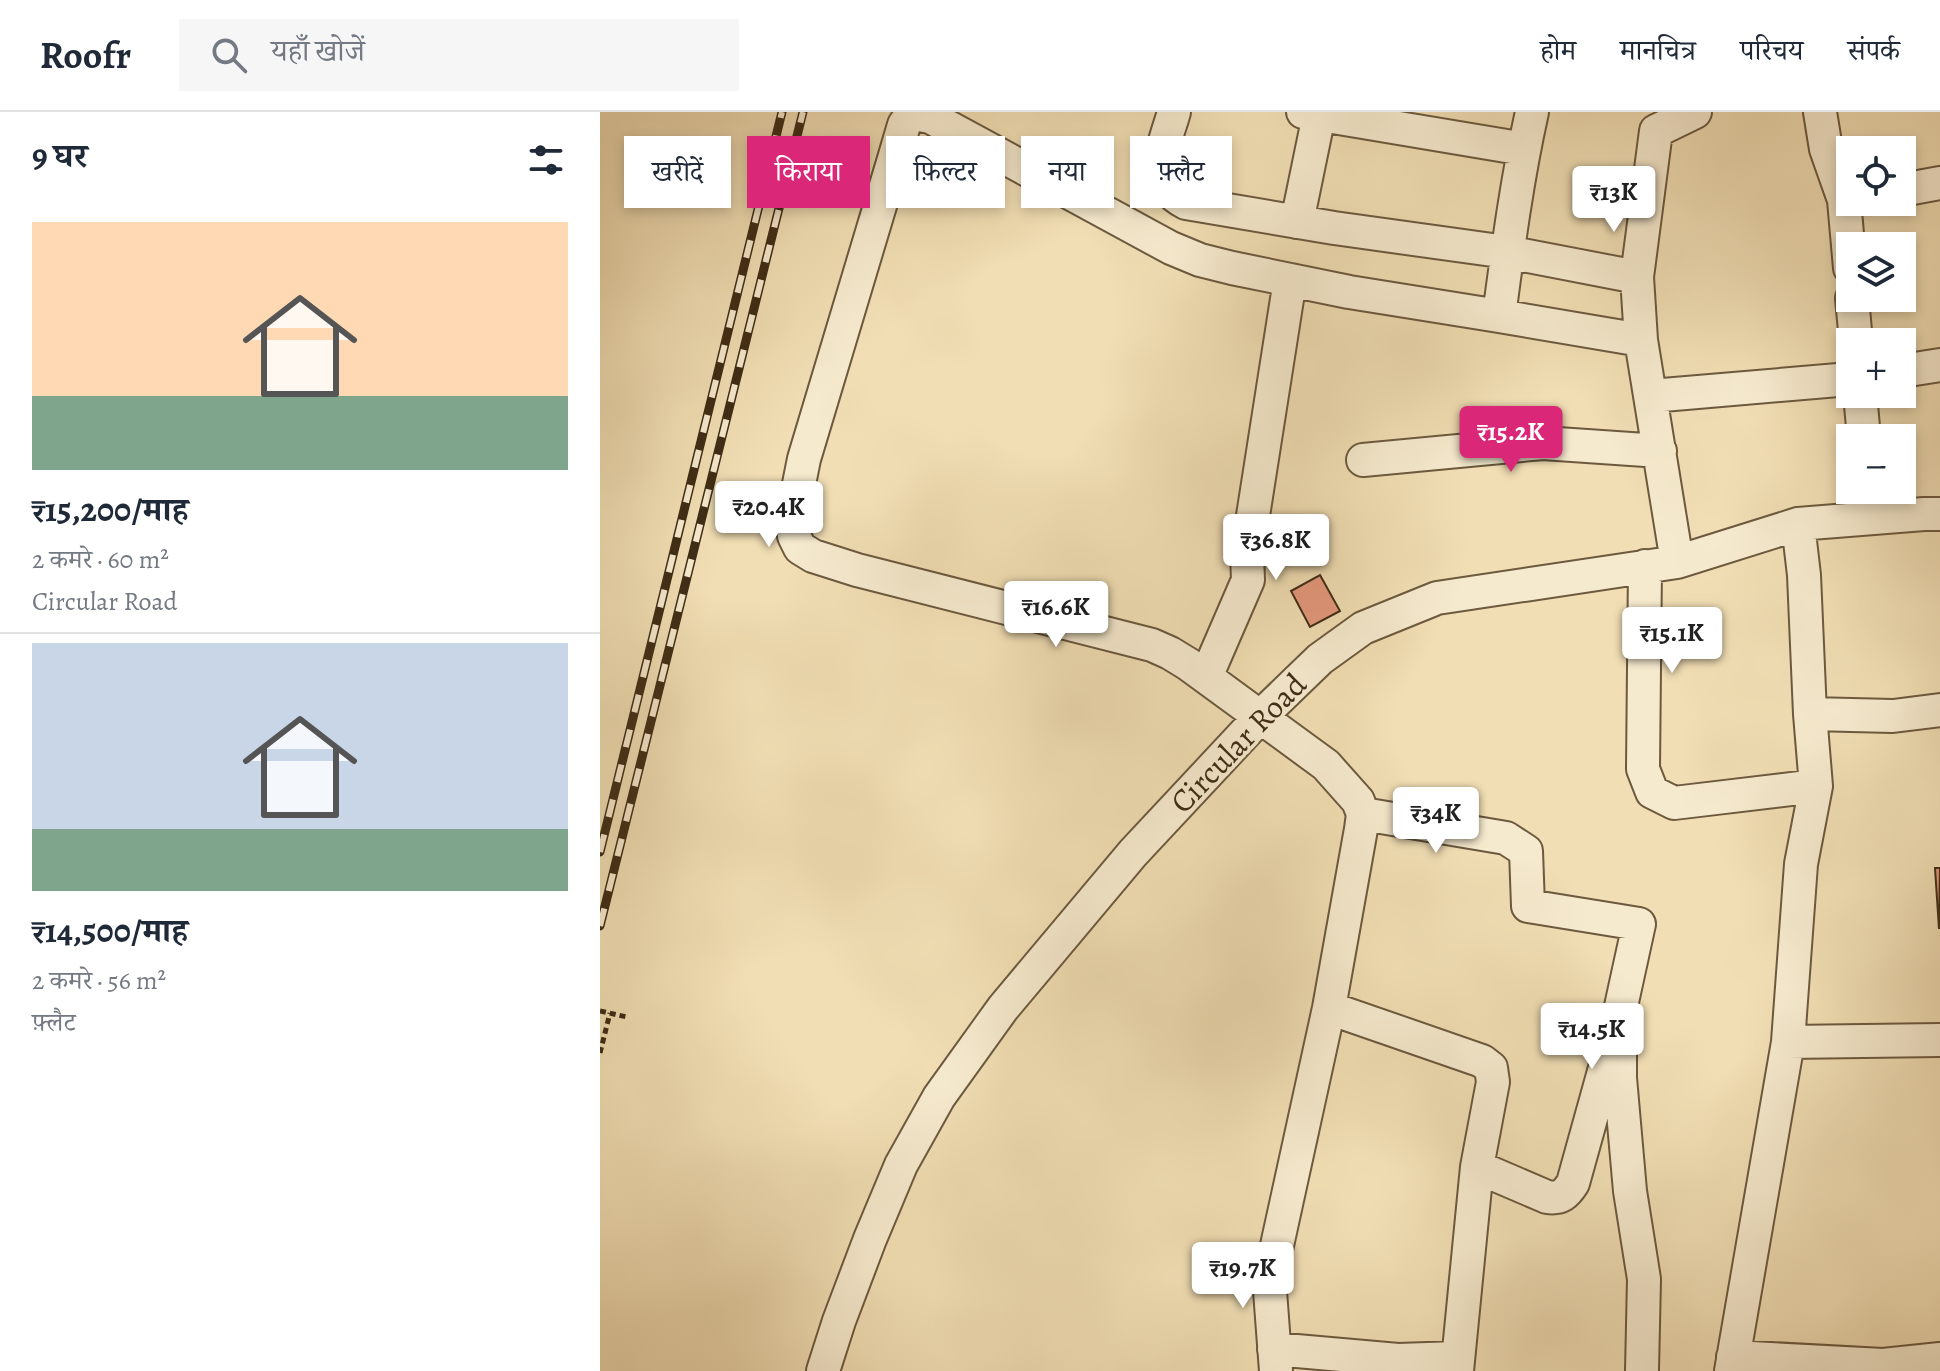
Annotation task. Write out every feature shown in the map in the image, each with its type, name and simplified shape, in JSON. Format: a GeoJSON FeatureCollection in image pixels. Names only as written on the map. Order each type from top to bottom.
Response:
{"type":"FeatureCollection","features":[{"type":"Feature","properties":{"kind":"street"},"geometry":{"type":"LineString","coordinates":[[1174,112],[1159,167],[1171,196],[1186,203],[1507,252],[1637,277]]}},
{"type":"Feature","properties":{"kind":"street"},"geometry":{"type":"LineString","coordinates":[[1499,316],[1532,112]]}},
{"type":"Feature","properties":{"kind":"street"},"geometry":{"type":"LineString","coordinates":[[1677,562],[1641,340],[1637,277],[1656,131],[1695,112]]}},
{"type":"Feature","properties":{"kind":"street"},"geometry":{"type":"LineString","coordinates":[[1820,112],[1826,149],[1836,173]]}},
{"type":"Feature","properties":{"kind":"street"},"geometry":{"type":"LineString","coordinates":[[1329,1008],[1482,1061],[1491,1068],[1493,1082],[1477,1167],[1458,1364],[1398,1360],[1275,1360],[1270,1291],[1276,1250],[1329,1008],[1363,814],[1358,801],[1326,765],[1170,653],[1152,645],[857,570],[813,556],[800,548],[794,536],[792,519],[804,459],[904,125],[911,114],[930,117],[1171,248],[1200,260],[1364,294],[1641,340]]}},
{"type":"Feature","properties":{"kind":"street"},"geometry":{"type":"LineString","coordinates":[[1297,222],[1311,114],[1524,149]]}},
{"type":"Feature","properties":{"kind":"street"},"geometry":{"type":"LineString","coordinates":[[1916,187],[1940,183]]}},
{"type":"Feature","properties":{"kind":"street"},"geometry":{"type":"LineString","coordinates":[[1206,677],[1248,580],[1247,554],[1290,280]]}},
{"type":"Feature","properties":{"kind":"street"},"geometry":{"type":"LineString","coordinates":[[1916,369],[1940,365]]}},
{"type":"Feature","properties":{"kind":"street"},"geometry":{"type":"LineString","coordinates":[[1651,396],[1836,380]]}},
{"type":"Feature","properties":{"kind":"street"},"geometry":{"type":"LineString","coordinates":[[1363,460],[1543,443],[1660,451]]}},
{"type":"Feature","properties":{"kind":"street","name":"Circular Road"},"geometry":{"type":"LineString","coordinates":[[823,1371],[839,1321],[901,1165],[939,1097],[1003,1008],[1133,853],[1261,716],[1320,659],[1363,628],[1437,598],[1677,562],[1870,504],[1940,514]]}},
{"type":"Feature","properties":{"kind":"street"},"geometry":{"type":"LineString","coordinates":[[1798,524],[1804,575],[1816,786],[1801,864],[1788,1042],[1732,1364],[1883,1365],[1940,1359]]}},
{"type":"Feature","properties":{"kind":"street"},"geometry":{"type":"LineString","coordinates":[[1645,566],[1643,769],[1652,792],[1674,803],[1816,786]]}},
{"type":"Feature","properties":{"kind":"street"},"geometry":{"type":"LineString","coordinates":[[1810,714],[1893,716],[1940,710]]}},
{"type":"Feature","properties":{"kind":"street"},"geometry":{"type":"LineString","coordinates":[[1363,814],[1506,838],[1526,851],[1528,906],[1639,924],[1620,1011],[1620,1078],[1630,1191],[1644,1279],[1642,1371]]}},
{"type":"Feature","properties":{"kind":"street"},"geometry":{"type":"LineString","coordinates":[[1788,1042],[1940,1040]]}},
{"type":"Feature","properties":{"kind":"street"},"geometry":{"type":"LineString","coordinates":[[1477,1167],[1547,1197],[1557,1198],[1566,1194],[1573,1183],[1608,1057]]}},
{"type":"Feature","properties":{"kind":"path"},"geometry":{"type":"LineString","coordinates":[[600,1011],[627,1017]]}},
{"type":"Feature","properties":{"kind":"path"},"geometry":{"type":"LineString","coordinates":[[600,1053],[610,1013]]}},
{"type":"Feature","properties":{"kind":"building"},"geometry":{"type":"Polygon","coordinates":[[[1320,575],[1340,611],[1310,627],[1291,591],[1320,575]]]}},
{"type":"Feature","properties":{"kind":"building"},"geometry":{"type":"Polygon","coordinates":[[[1935,868],[1940,868],[1939,929],[1935,868]]]}},
{"type":"Feature","properties":{"kind":"railway"},"geometry":{"type":"LineString","coordinates":[[600,852],[782,112]]}},
{"type":"Feature","properties":{"kind":"railway"},"geometry":{"type":"LineString","coordinates":[[600,926],[803,112]]}}]}
